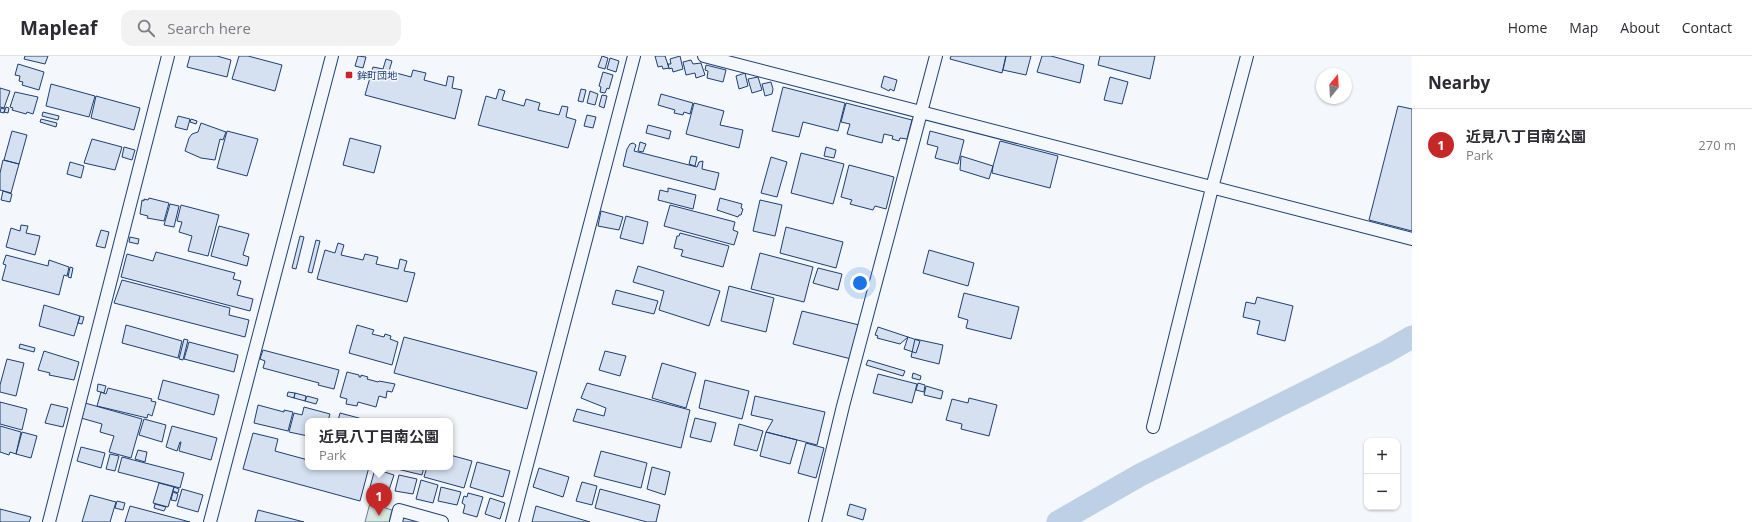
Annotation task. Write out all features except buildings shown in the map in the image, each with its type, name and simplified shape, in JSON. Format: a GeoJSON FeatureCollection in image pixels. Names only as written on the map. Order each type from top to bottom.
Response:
{"type":"FeatureCollection","features":[{"type":"Feature","properties":{"kind":"street"},"geometry":{"type":"LineString","coordinates":[[49,522],[168,56]]}},
{"type":"Feature","properties":{"kind":"street"},"geometry":{"type":"LineString","coordinates":[[210,522],[332,56]]}},
{"type":"Feature","properties":{"kind":"street"},"geometry":{"type":"LineString","coordinates":[[512,522],[634,56]]}},
{"type":"Feature","properties":{"kind":"street"},"geometry":{"type":"LineString","coordinates":[[704,56],[1412,239]]}},
{"type":"Feature","properties":{"kind":"street"},"geometry":{"type":"LineString","coordinates":[[815,522],[843,406],[936,56]]}},
{"type":"Feature","properties":{"kind":"street"},"geometry":{"type":"LineString","coordinates":[[1153,426],[1212,188],[1247,56]]}},
{"type":"Feature","properties":{"kind":"street"},"geometry":{"type":"LineString","coordinates":[[396,522],[399,510],[442,522]]}},
{"type":"Feature","properties":{"kind":"shaded area"},"geometry":{"type":"Polygon","coordinates":[[[370,503],[392,510],[389,522],[365,522],[370,503]]]}},
{"type":"Feature","properties":{"kind":"waterway"},"geometry":{"type":"LineString","coordinates":[[1058,522],[1140,475],[1386,352],[1412,337]]}},
{"type":"Feature","properties":{"kind":"place","name":"鉾町団地"},"geometry":{"type":"Point","coordinates":[349,75]}},
{"type":"Feature","properties":{"kind":"place","name":"近見八丁目南公園"},"geometry":{"type":"Point","coordinates":[379,516]}}]}
